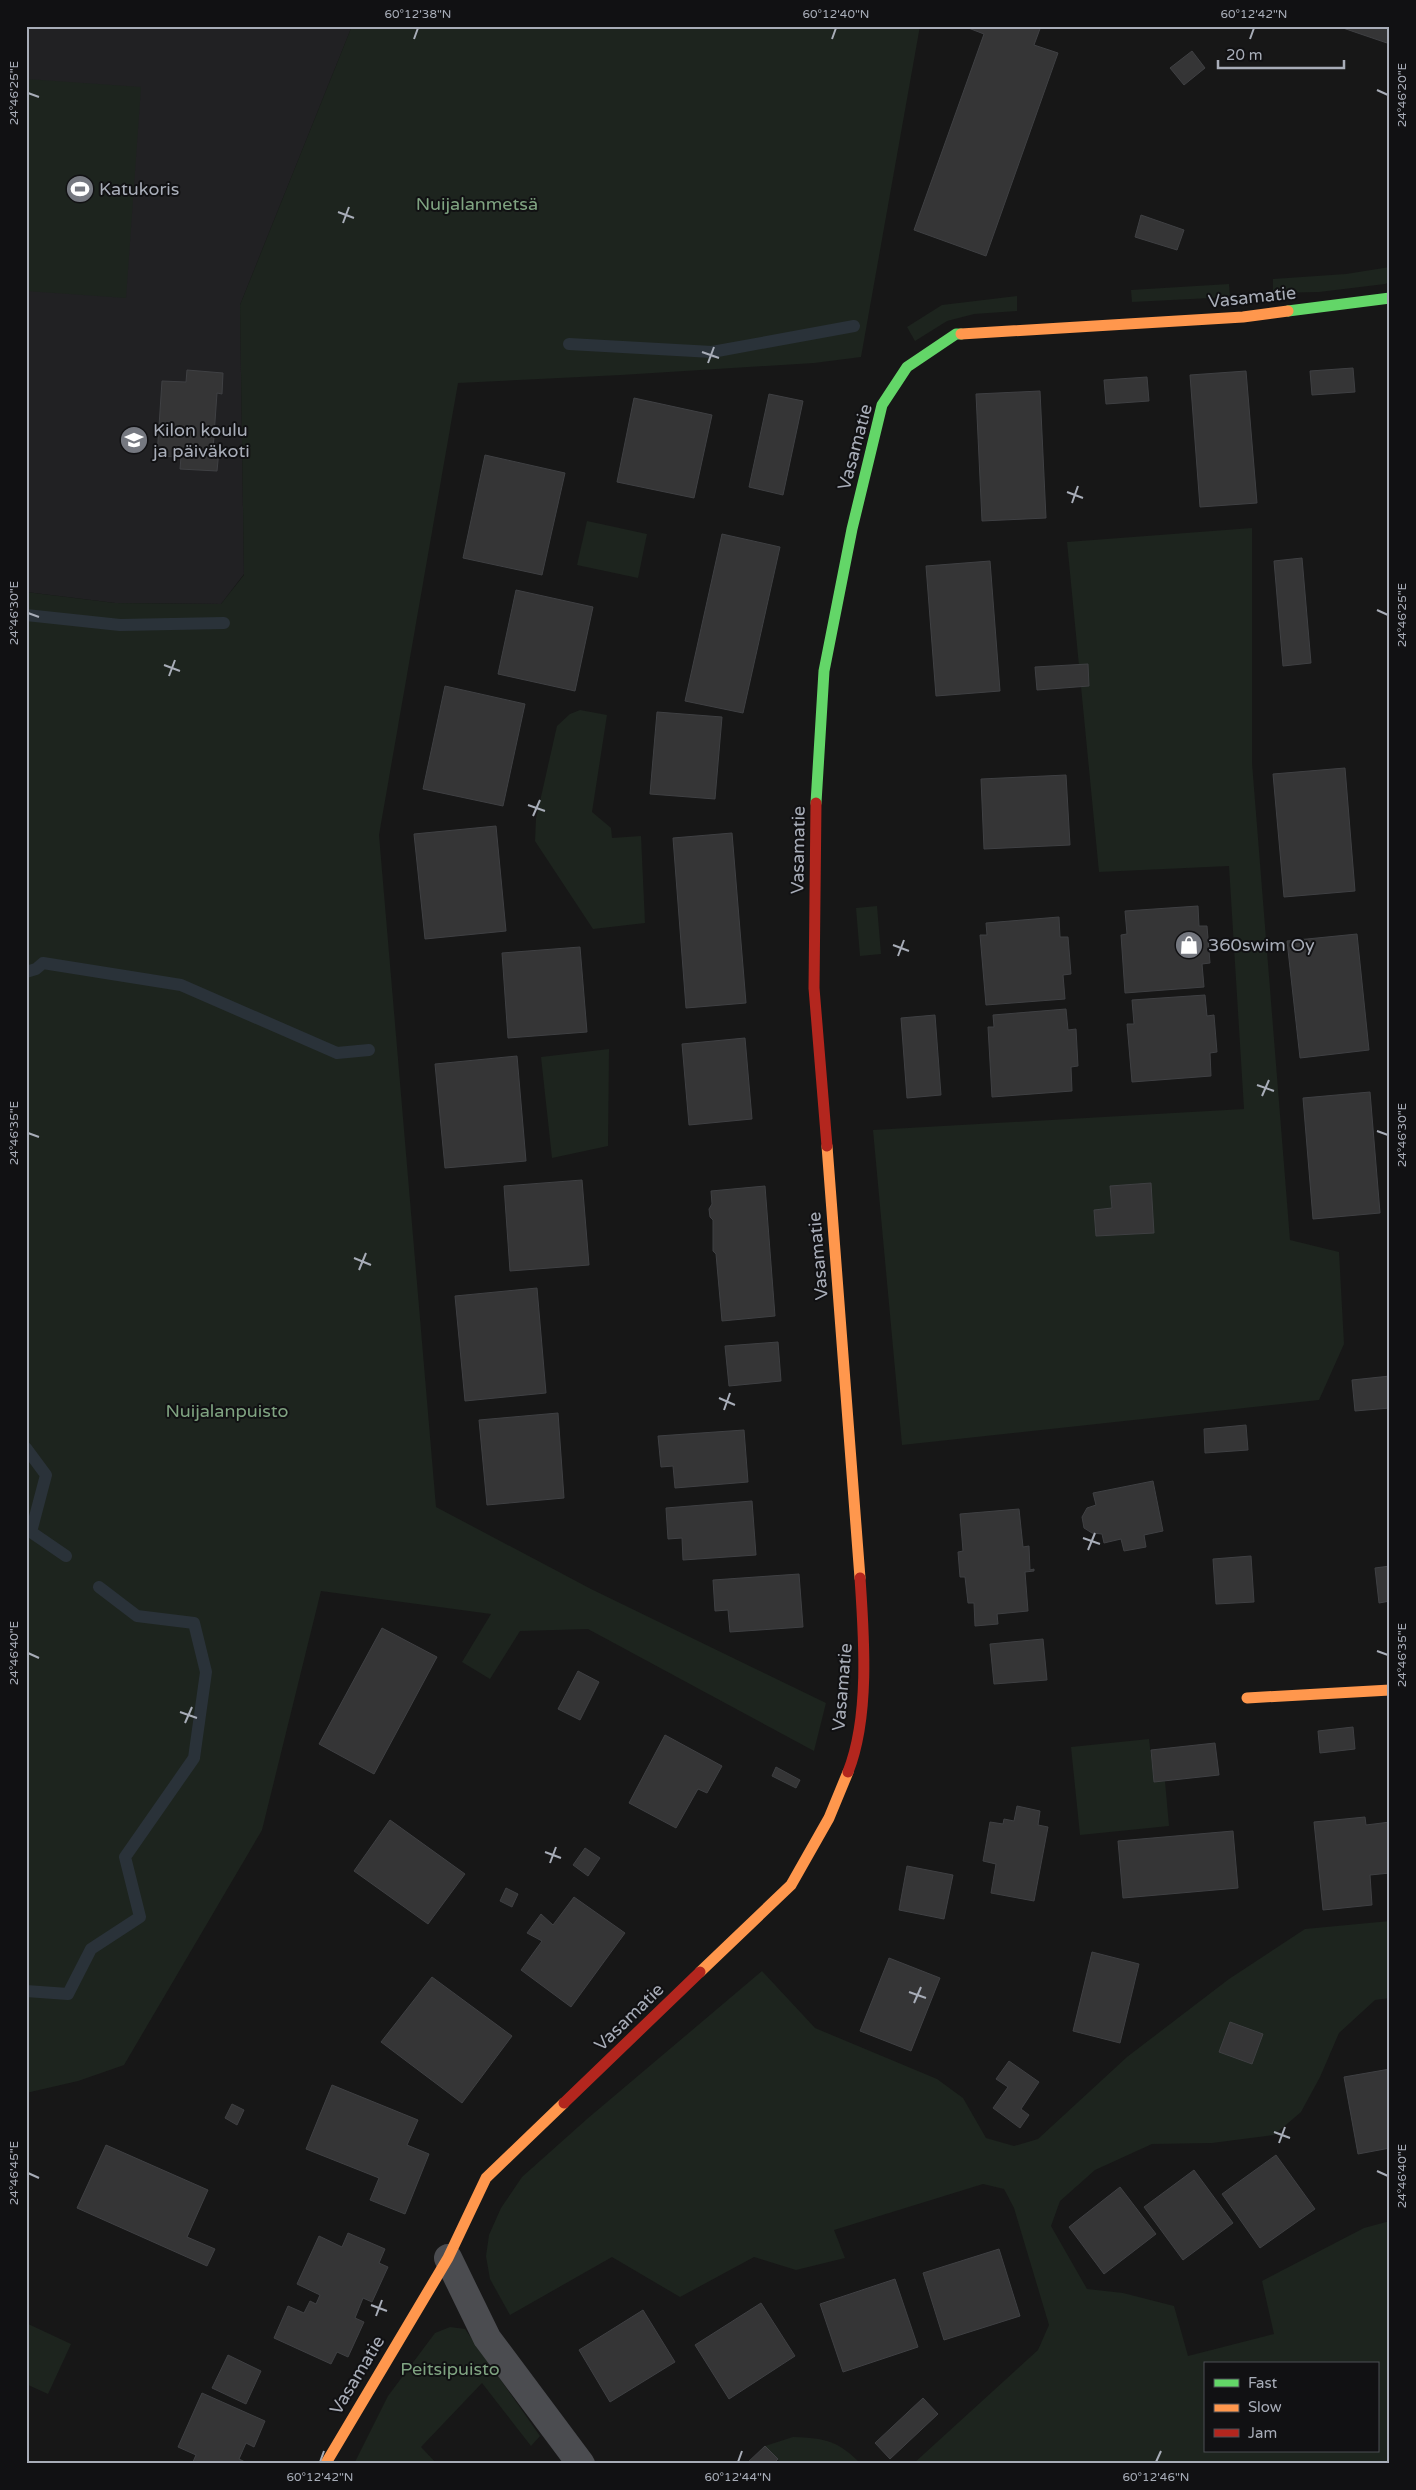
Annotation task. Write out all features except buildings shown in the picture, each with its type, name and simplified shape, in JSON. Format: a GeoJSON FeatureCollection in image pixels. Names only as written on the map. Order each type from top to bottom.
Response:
{"type":"FeatureCollection","features":[{"type":"Feature","properties":{"kind":"street","name":"Vasamatie"},"geometry":{"type":"LineString","coordinates":[[326,2463],[448,2258],[486,2178],[791,1884],[828,1818],[850,1766],[858,1728],[865,1658],[858,1525],[814,988],[817,766],[824,671],[852,529],[882,405],[908,367],[956,334],[1243,317],[1390,298]]}},
{"type":"Feature","properties":{"kind":"street"},"geometry":{"type":"LineString","coordinates":[[1247,1698],[1390,1690]]}},
{"type":"Feature","properties":{"kind":"street"},"geometry":{"type":"LineString","coordinates":[[448,2258],[487,2338],[581,2464]]}},
{"type":"Feature","properties":{"kind":"shaded area","name":"Kilon koulu ja päiväkoti"},"geometry":{"type":"Polygon","coordinates":[[[26,26],[352,26],[240,305],[244,574],[221,604],[115,603],[26,592],[26,26]]]}},
{"type":"Feature","properties":{"kind":"green space","name":"Nuijalanpuisto"},"geometry":{"type":"Polygon","coordinates":[[[352,26],[920,26],[861,357],[814,363],[458,383],[379,835],[436,1507],[591,1589],[826,1703],[814,1751],[588,1629],[520,1631],[490,1679],[462,1662],[491,1614],[321,1591],[262,1830],[124,2065],[78,2081],[26,2093],[26,592],[115,603],[221,604],[244,575],[240,305],[352,26]]]}},
{"type":"Feature","properties":{"kind":"green space","name":"Katukoris"},"geometry":{"type":"Polygon","coordinates":[[[26,79],[141,87],[126,298],[26,291],[26,79]]]}},
{"type":"Feature","properties":{"kind":"green space"},"geometry":{"type":"Polygon","coordinates":[[[1390,267],[1390,282],[1385,284],[1319,292],[1273,293],[1273,279],[1346,274],[1390,267]]]}},
{"type":"Feature","properties":{"kind":"green space"},"geometry":{"type":"Polygon","coordinates":[[[1229,284],[1230,297],[1132,302],[1131,290],[1229,284]]]}},
{"type":"Feature","properties":{"kind":"green space"},"geometry":{"type":"Polygon","coordinates":[[[1017,296],[1017,311],[974,314],[947,321],[915,341],[907,327],[942,305],[1017,296]]]}},
{"type":"Feature","properties":{"kind":"green space"},"geometry":{"type":"Polygon","coordinates":[[[587,521],[647,534],[638,578],[577,565],[587,521]]]}},
{"type":"Feature","properties":{"kind":"green space"},"geometry":{"type":"Polygon","coordinates":[[[1252,528],[1252,763],[1290,1240],[1339,1252],[1344,1344],[1319,1400],[902,1445],[873,1130],[1244,1109],[1229,866],[1099,872],[1067,542],[1252,528]]]}},
{"type":"Feature","properties":{"kind":"green space"},"geometry":{"type":"Polygon","coordinates":[[[580,710],[607,715],[592,812],[611,828],[612,838],[641,836],[645,923],[593,929],[535,841],[536,819],[557,726],[570,714],[580,710]]]}},
{"type":"Feature","properties":{"kind":"green space"},"geometry":{"type":"Polygon","coordinates":[[[877,906],[881,954],[860,956],[856,908],[877,906]]]}},
{"type":"Feature","properties":{"kind":"green space"},"geometry":{"type":"Polygon","coordinates":[[[609,1049],[608,1146],[552,1158],[541,1057],[609,1049]]]}},
{"type":"Feature","properties":{"kind":"green space"},"geometry":{"type":"Polygon","coordinates":[[[1149,1739],[1154,1782],[1165,1781],[1169,1826],[1080,1835],[1071,1747],[1149,1739]]]}},
{"type":"Feature","properties":{"kind":"green space"},"geometry":{"type":"Polygon","coordinates":[[[1390,1921],[1390,1998],[1375,2000],[1339,2033],[1320,2077],[1301,2112],[1274,2135],[1212,2143],[1152,2144],[1095,2170],[1060,2201],[1051,2226],[1087,2289],[1123,2293],[1174,2306],[1188,2356],[1274,2334],[1262,2281],[1364,2228],[1390,2221],[1390,2464],[913,2464],[1038,2350],[1049,2325],[1014,2208],[1004,2189],[983,2184],[834,2230],[845,2258],[796,2270],[754,2257],[680,2297],[612,2257],[510,2315],[490,2279],[486,2256],[489,2235],[501,2208],[522,2177],[587,2119],[762,1971],[815,2028],[937,2079],[963,2098],[986,2138],[1014,2146],[1038,2139],[1127,2057],[1229,1979],[1305,1929],[1390,1921]]]}},
{"type":"Feature","properties":{"kind":"green space"},"geometry":{"type":"Polygon","coordinates":[[[26,2323],[71,2344],[48,2394],[26,2384],[26,2323]]]}},
{"type":"Feature","properties":{"kind":"green space","name":"Peitsipuisto"},"geometry":{"type":"Polygon","coordinates":[[[450,2327],[465,2329],[540,2436],[531,2446],[482,2383],[421,2447],[437,2464],[354,2464],[388,2396],[435,2333],[450,2327]]]}},
{"type":"Feature","properties":{"kind":"green space"},"geometry":{"type":"Polygon","coordinates":[[[793,2437],[814,2438],[831,2442],[845,2450],[861,2464],[782,2464],[765,2446],[793,2437]]]}},
{"type":"Feature","properties":{"kind":"waterway"},"geometry":{"type":"LineString","coordinates":[[569,344],[712,352],[854,326]]}},
{"type":"Feature","properties":{"kind":"waterway"},"geometry":{"type":"LineString","coordinates":[[26,615],[120,625],[224,623]]}},
{"type":"Feature","properties":{"kind":"waterway"},"geometry":{"type":"LineString","coordinates":[[26,972],[36,969],[43,963],[181,985],[337,1053],[369,1050]]}},
{"type":"Feature","properties":{"kind":"waterway"},"geometry":{"type":"LineString","coordinates":[[26,1448],[46,1475],[31,1532],[66,1556]]}},
{"type":"Feature","properties":{"kind":"waterway"},"geometry":{"type":"LineString","coordinates":[[26,1991],[68,1994],[91,1949],[140,1917],[125,1857],[194,1758],[206,1672],[194,1623],[137,1616],[99,1587]]}},
{"type":"Feature","properties":{"kind":"traffic: fast"},"geometry":{"type":"LineString","coordinates":[[1288,311],[1390,298]]}},
{"type":"Feature","properties":{"kind":"traffic: fast"},"geometry":{"type":"LineString","coordinates":[[816,803],[824,671],[852,529],[882,405],[907,367],[956,334],[961,334]]}},
{"type":"Feature","properties":{"kind":"traffic: slow"},"geometry":{"type":"LineString","coordinates":[[961,334],[1243,317],[1288,311]]}},
{"type":"Feature","properties":{"kind":"traffic: slow"},"geometry":{"type":"LineString","coordinates":[[827,1146],[860,1578]]}},
{"type":"Feature","properties":{"kind":"traffic: slow"},"geometry":{"type":"LineString","coordinates":[[1247,1698],[1390,1690]]}},
{"type":"Feature","properties":{"kind":"traffic: slow"},"geometry":{"type":"LineString","coordinates":[[700,1972],[791,1885],[829,1818],[848,1772]]}},
{"type":"Feature","properties":{"kind":"traffic: slow"},"geometry":{"type":"LineString","coordinates":[[326,2463],[448,2258],[486,2178],[564,2103]]}},
{"type":"Feature","properties":{"kind":"traffic: jam"},"geometry":{"type":"LineString","coordinates":[[816,803],[814,988],[827,1146]]}},
{"type":"Feature","properties":{"kind":"traffic: jam"},"geometry":{"type":"LineString","coordinates":[[848,1772],[860,1727],[863,1702],[864,1650],[860,1578]]}},
{"type":"Feature","properties":{"kind":"traffic: jam"},"geometry":{"type":"LineString","coordinates":[[564,2103],[700,1972]]}},
{"type":"Feature","properties":{"kind":"place","name":"Katukoris"},"geometry":{"type":"Point","coordinates":[80,189]}},
{"type":"Feature","properties":{"kind":"place","name":"Kilon koulu ja päiväkoti"},"geometry":{"type":"Point","coordinates":[134,440]}},
{"type":"Feature","properties":{"kind":"place","name":"360swim Oy"},"geometry":{"type":"Point","coordinates":[1189,945]}},
{"type":"Feature","properties":{"kind":"park label","name":"Nuijalanmetsä"},"geometry":{"type":"Point","coordinates":[477,204]}}]}
